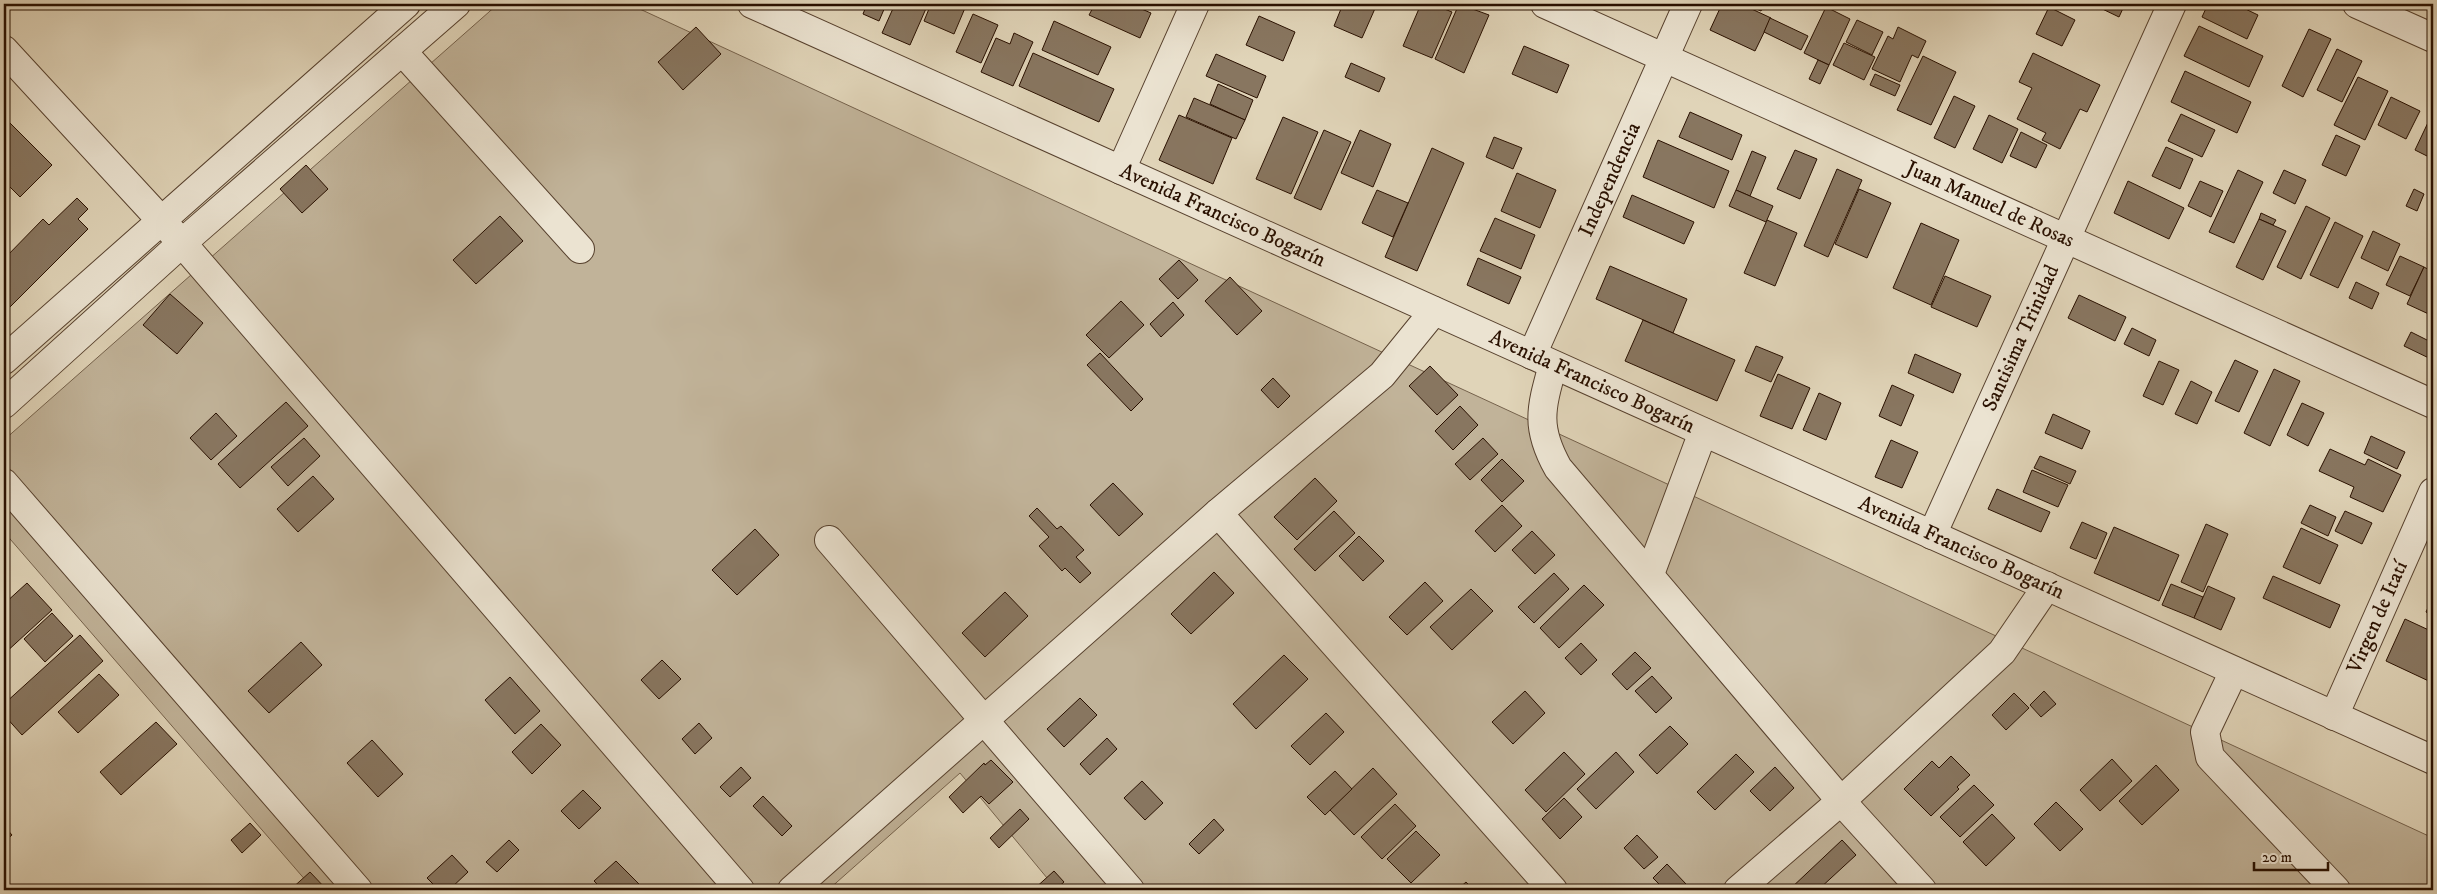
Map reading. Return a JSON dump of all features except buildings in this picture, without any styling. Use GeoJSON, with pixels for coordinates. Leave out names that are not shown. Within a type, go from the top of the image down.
{"type":"FeatureCollection","features":[{"type":"Feature","properties":{"kind":"street"},"geometry":{"type":"LineString","coordinates":[[4,360],[406,4]]}},
{"type":"Feature","properties":{"kind":"street"},"geometry":{"type":"LineString","coordinates":[[4,368],[13,396],[182,243],[456,4]]}},
{"type":"Feature","properties":{"kind":"street","name":"Avenida Francisco Bogarín"},"geometry":{"type":"LineString","coordinates":[[752,4],[2433,760]]}},
{"type":"Feature","properties":{"kind":"street"},"geometry":{"type":"LineString","coordinates":[[1121,170],[1195,4]]}},
{"type":"Feature","properties":{"kind":"street","name":"Juan Manuel de Rosas"},"geometry":{"type":"LineString","coordinates":[[1545,4],[2433,404]]}},
{"type":"Feature","properties":{"kind":"street","name":"Independencia"},"geometry":{"type":"LineString","coordinates":[[1688,4],[1664,58],[1543,360],[1541,410],[1547,448],[1558,468],[1841,801],[1922,890]]}},
{"type":"Feature","properties":{"kind":"street","name":"Santisima Trinidad"},"geometry":{"type":"LineString","coordinates":[[1932,534],[2172,4]]}},
{"type":"Feature","properties":{"kind":"street"},"geometry":{"type":"LineString","coordinates":[[2357,4],[2433,38]]}},
{"type":"Feature","properties":{"kind":"street"},"geometry":{"type":"LineString","coordinates":[[4,50],[182,243],[740,890]]}},
{"type":"Feature","properties":{"kind":"street"},"geometry":{"type":"LineString","coordinates":[[402,51],[580,250]]}},
{"type":"Feature","properties":{"kind":"street"},"geometry":{"type":"LineString","coordinates":[[792,890],[1218,513],[1382,375],[1434,311]]}},
{"type":"Feature","properties":{"kind":"street"},"geometry":{"type":"LineString","coordinates":[[1650,574],[1703,432]]}},
{"type":"Feature","properties":{"kind":"street"},"geometry":{"type":"LineString","coordinates":[[4,483],[358,890]]}},
{"type":"Feature","properties":{"kind":"street","name":"Virgen de Itatí"},"geometry":{"type":"LineString","coordinates":[[2334,716],[2433,492]]}},
{"type":"Feature","properties":{"kind":"street"},"geometry":{"type":"LineString","coordinates":[[1218,513],[1554,890]]}},
{"type":"Feature","properties":{"kind":"street"},"geometry":{"type":"LineString","coordinates":[[828,540],[1130,890]]}},
{"type":"Feature","properties":{"kind":"street"},"geometry":{"type":"LineString","coordinates":[[1738,890],[1841,801],[2002,652],[2047,586]]}},
{"type":"Feature","properties":{"kind":"street"},"geometry":{"type":"LineString","coordinates":[[2234,671],[2205,732],[2210,757],[2336,890]]}},
{"type":"Feature","properties":{"kind":"shaded area"},"geometry":{"type":"Polygon","coordinates":[[[498,4],[629,4],[2433,838],[2433,890],[1057,890],[960,773],[828,890],[314,890],[4,532],[4,440],[498,4]]]}}]}
